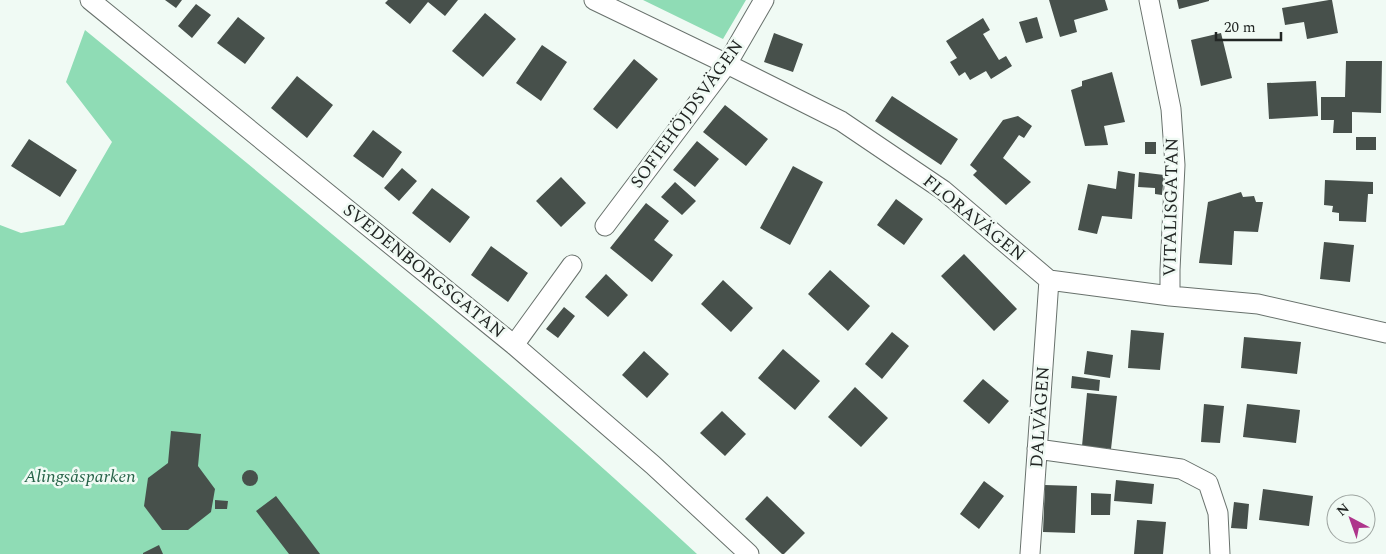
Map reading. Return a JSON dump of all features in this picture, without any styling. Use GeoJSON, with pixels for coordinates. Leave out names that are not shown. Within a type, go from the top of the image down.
{"type":"FeatureCollection","features":[{"type":"Feature","properties":{"kind":"street","name":"SVEDENBORGSGATAN"},"geometry":{"type":"LineString","coordinates":[[90,0],[514,345],[653,465],[749,554]]}},
{"type":"Feature","properties":{"kind":"street","name":"FLORAVÄGEN"},"geometry":{"type":"LineString","coordinates":[[594,0],[840,121],[943,190],[1049,280]]}},
{"type":"Feature","properties":{"kind":"street","name":"SOFIEHÖJDSVÄGEN"},"geometry":{"type":"LineString","coordinates":[[605,226],[727,64],[764,0]]}},
{"type":"Feature","properties":{"kind":"street","name":"VITALISGATAN"},"geometry":{"type":"LineString","coordinates":[[1149,0],[1172,109],[1176,164],[1170,296]]}},
{"type":"Feature","properties":{"kind":"street"},"geometry":{"type":"LineString","coordinates":[[514,345],[572,265]]}},
{"type":"Feature","properties":{"kind":"street"},"geometry":{"type":"LineString","coordinates":[[1049,280],[1170,296],[1258,304],[1386,334]]}},
{"type":"Feature","properties":{"kind":"street","name":"DALVÄGEN"},"geometry":{"type":"LineString","coordinates":[[1030,554],[1049,280]]}},
{"type":"Feature","properties":{"kind":"street"},"geometry":{"type":"LineString","coordinates":[[1037,449],[1181,469],[1208,483],[1218,513],[1220,554]]}},
{"type":"Feature","properties":{"kind":"green space"},"geometry":{"type":"Polygon","coordinates":[[[643,0],[746,0],[723,39],[643,0]]]}},
{"type":"Feature","properties":{"kind":"green space","name":"Alingsåsparken"},"geometry":{"type":"Polygon","coordinates":[[[85,30],[395,287],[548,419],[697,554],[0,554],[0,225],[21,233],[64,225],[112,142],[66,82],[85,30]]]}},
{"type":"Feature","properties":{"kind":"building"},"geometry":{"type":"Polygon","coordinates":[[[165,0],[182,0],[176,8],[165,0]]]}},
{"type":"Feature","properties":{"kind":"building"},"geometry":{"type":"Polygon","coordinates":[[[388,0],[458,0],[445,16],[428,2],[410,24],[385,3],[388,0]]]}},
{"type":"Feature","properties":{"kind":"building"},"geometry":{"type":"Polygon","coordinates":[[[1049,0],[1105,0],[1108,10],[1074,20],[1077,32],[1060,37],[1049,0]]]}},
{"type":"Feature","properties":{"kind":"building"},"geometry":{"type":"Polygon","coordinates":[[[1177,0],[1209,0],[1209,1],[1179,9],[1177,0]]]}},
{"type":"Feature","properties":{"kind":"building"},"geometry":{"type":"Polygon","coordinates":[[[1332,0],[1338,33],[1307,39],[1304,22],[1285,25],[1282,8],[1332,0]]]}},
{"type":"Feature","properties":{"kind":"building"},"geometry":{"type":"Polygon","coordinates":[[[196,4],[211,15],[192,38],[178,26],[196,4]]]}},
{"type":"Feature","properties":{"kind":"building"},"geometry":{"type":"Polygon","coordinates":[[[485,13],[516,39],[483,77],[452,51],[485,13]]]}},
{"type":"Feature","properties":{"kind":"building"},"geometry":{"type":"Polygon","coordinates":[[[238,17],[265,38],[245,64],[217,43],[238,17]]]}},
{"type":"Feature","properties":{"kind":"building"},"geometry":{"type":"Polygon","coordinates":[[[1037,17],[1043,38],[1026,43],[1019,22],[1037,17]]]}},
{"type":"Feature","properties":{"kind":"building"},"geometry":{"type":"Polygon","coordinates":[[[983,18],[990,30],[983,34],[999,60],[1006,56],[1012,66],[991,79],[986,71],[970,80],[965,72],[959,76],[950,62],[957,58],[946,41],[983,18]]]}},
{"type":"Feature","properties":{"kind":"building"},"geometry":{"type":"Polygon","coordinates":[[[774,33],[803,44],[793,72],[764,62],[774,33]]]}},
{"type":"Feature","properties":{"kind":"building"},"geometry":{"type":"Polygon","coordinates":[[[1221,33],[1232,78],[1201,86],[1191,40],[1221,33]]]}},
{"type":"Feature","properties":{"kind":"building"},"geometry":{"type":"Polygon","coordinates":[[[542,45],[567,62],[541,101],[516,83],[542,45]]]}},
{"type":"Feature","properties":{"kind":"building"},"geometry":{"type":"Polygon","coordinates":[[[634,59],[658,79],[617,129],[593,109],[634,59]]]}},
{"type":"Feature","properties":{"kind":"building"},"geometry":{"type":"Polygon","coordinates":[[[1346,61],[1382,61],[1381,113],[1352,112],[1352,133],[1333,133],[1334,120],[1321,120],[1321,97],[1345,97],[1346,61]]]}},
{"type":"Feature","properties":{"kind":"building"},"geometry":{"type":"Polygon","coordinates":[[[1112,72],[1125,122],[1104,126],[1108,145],[1085,146],[1071,90],[1082,86],[1082,81],[1112,72]]]}},
{"type":"Feature","properties":{"kind":"building"},"geometry":{"type":"Polygon","coordinates":[[[297,76],[333,105],[307,138],[271,108],[297,76]]]}},
{"type":"Feature","properties":{"kind":"building"},"geometry":{"type":"Polygon","coordinates":[[[1316,81],[1318,116],[1269,119],[1267,83],[1316,81]]]}},
{"type":"Feature","properties":{"kind":"building"},"geometry":{"type":"Polygon","coordinates":[[[892,96],[958,139],[941,165],[875,121],[892,96]]]}},
{"type":"Feature","properties":{"kind":"building"},"geometry":{"type":"Polygon","coordinates":[[[725,105],[768,139],[746,166],[703,132],[725,105]]]}},
{"type":"Feature","properties":{"kind":"building"},"geometry":{"type":"Polygon","coordinates":[[[1018,116],[1032,126],[1024,138],[1019,135],[1003,158],[1031,182],[1006,205],[973,175],[977,171],[970,165],[1003,120],[1018,116]]]}},
{"type":"Feature","properties":{"kind":"building"},"geometry":{"type":"Polygon","coordinates":[[[373,130],[402,152],[383,178],[353,156],[373,130]]]}},
{"type":"Feature","properties":{"kind":"building"},"geometry":{"type":"Polygon","coordinates":[[[1356,137],[1376,137],[1376,150],[1356,150],[1356,137]]]}},
{"type":"Feature","properties":{"kind":"building"},"geometry":{"type":"Polygon","coordinates":[[[29,139],[77,170],[60,197],[11,166],[29,139]]]}},
{"type":"Feature","properties":{"kind":"building"},"geometry":{"type":"Polygon","coordinates":[[[697,141],[719,159],[695,187],[673,170],[697,141]]]}},
{"type":"Feature","properties":{"kind":"building"},"geometry":{"type":"Polygon","coordinates":[[[1145,142],[1156,142],[1156,154],[1145,154],[1145,142]]]}},
{"type":"Feature","properties":{"kind":"building"},"geometry":{"type":"Polygon","coordinates":[[[793,166],[823,182],[790,245],[760,228],[793,166]]]}},
{"type":"Feature","properties":{"kind":"building"},"geometry":{"type":"Polygon","coordinates":[[[402,168],[417,181],[399,201],[384,188],[402,168]]]}},
{"type":"Feature","properties":{"kind":"building"},"geometry":{"type":"Polygon","coordinates":[[[1118,171],[1135,174],[1132,219],[1102,216],[1097,234],[1078,230],[1088,184],[1116,189],[1118,171]]]}},
{"type":"Feature","properties":{"kind":"building"},"geometry":{"type":"Polygon","coordinates":[[[1139,172],[1164,175],[1162,195],[1155,194],[1155,188],[1138,187],[1139,172]]]}},
{"type":"Feature","properties":{"kind":"building"},"geometry":{"type":"Polygon","coordinates":[[[561,177],[586,203],[561,227],[536,201],[561,177]]]}},
{"type":"Feature","properties":{"kind":"building"},"geometry":{"type":"Polygon","coordinates":[[[1325,180],[1373,182],[1373,194],[1368,194],[1366,222],[1339,221],[1339,213],[1332,212],[1333,206],[1324,205],[1325,180]]]}},
{"type":"Feature","properties":{"kind":"building"},"geometry":{"type":"Polygon","coordinates":[[[675,182],[696,201],[682,215],[661,197],[675,182]]]}},
{"type":"Feature","properties":{"kind":"building"},"geometry":{"type":"Polygon","coordinates":[[[432,188],[470,217],[450,243],[412,213],[432,188]]]}},
{"type":"Feature","properties":{"kind":"building"},"geometry":{"type":"Polygon","coordinates":[[[1241,192],[1243,197],[1254,196],[1256,202],[1263,202],[1258,232],[1234,231],[1232,265],[1199,263],[1208,202],[1241,192]]]}},
{"type":"Feature","properties":{"kind":"building"},"geometry":{"type":"Polygon","coordinates":[[[896,199],[923,219],[904,245],[877,225],[896,199]]]}},
{"type":"Feature","properties":{"kind":"building"},"geometry":{"type":"Polygon","coordinates":[[[646,203],[669,221],[654,240],[673,255],[652,282],[610,248],[646,203]]]}},
{"type":"Feature","properties":{"kind":"building"},"geometry":{"type":"Polygon","coordinates":[[[1324,242],[1354,245],[1350,282],[1320,279],[1324,242]]]}},
{"type":"Feature","properties":{"kind":"building"},"geometry":{"type":"Polygon","coordinates":[[[491,246],[528,273],[508,302],[471,275],[491,246]]]}},
{"type":"Feature","properties":{"kind":"building"},"geometry":{"type":"Polygon","coordinates":[[[964,254],[1017,309],[994,331],[941,276],[964,254]]]}},
{"type":"Feature","properties":{"kind":"building"},"geometry":{"type":"Polygon","coordinates":[[[830,270],[870,306],[848,331],[808,294],[830,270]]]}},
{"type":"Feature","properties":{"kind":"building"},"geometry":{"type":"Polygon","coordinates":[[[606,274],[628,295],[608,317],[585,297],[606,274]]]}},
{"type":"Feature","properties":{"kind":"building"},"geometry":{"type":"Polygon","coordinates":[[[723,280],[753,308],[731,332],[701,304],[723,280]]]}},
{"type":"Feature","properties":{"kind":"building"},"geometry":{"type":"Polygon","coordinates":[[[564,307],[575,316],[558,338],[546,329],[564,307]]]}},
{"type":"Feature","properties":{"kind":"building"},"geometry":{"type":"Polygon","coordinates":[[[1131,330],[1164,333],[1160,370],[1128,368],[1131,330]]]}},
{"type":"Feature","properties":{"kind":"building"},"geometry":{"type":"Polygon","coordinates":[[[892,332],[909,346],[882,379],[865,364],[892,332]]]}},
{"type":"Feature","properties":{"kind":"building"},"geometry":{"type":"Polygon","coordinates":[[[1244,337],[1301,342],[1297,374],[1241,368],[1244,337]]]}},
{"type":"Feature","properties":{"kind":"building"},"geometry":{"type":"Polygon","coordinates":[[[783,349],[820,381],[795,410],[758,378],[783,349]]]}},
{"type":"Feature","properties":{"kind":"building"},"geometry":{"type":"Polygon","coordinates":[[[644,351],[669,374],[647,398],[622,375],[644,351]]]}},
{"type":"Feature","properties":{"kind":"building"},"geometry":{"type":"Polygon","coordinates":[[[1087,351],[1113,355],[1110,378],[1084,374],[1087,351]]]}},
{"type":"Feature","properties":{"kind":"building"},"geometry":{"type":"Polygon","coordinates":[[[1072,376],[1100,380],[1099,391],[1071,388],[1072,376]]]}},
{"type":"Feature","properties":{"kind":"building"},"geometry":{"type":"Polygon","coordinates":[[[983,379],[1009,401],[989,424],[963,401],[983,379]]]}},
{"type":"Feature","properties":{"kind":"building"},"geometry":{"type":"Polygon","coordinates":[[[855,387],[888,418],[861,447],[828,417],[855,387]]]}},
{"type":"Feature","properties":{"kind":"building"},"geometry":{"type":"Polygon","coordinates":[[[1087,393],[1117,396],[1111,449],[1082,446],[1087,393]]]}},
{"type":"Feature","properties":{"kind":"building"},"geometry":{"type":"Polygon","coordinates":[[[1204,404],[1224,406],[1220,443],[1201,442],[1204,404]]]}},
{"type":"Feature","properties":{"kind":"building"},"geometry":{"type":"Polygon","coordinates":[[[1247,404],[1300,410],[1296,443],[1243,437],[1247,404]]]}},
{"type":"Feature","properties":{"kind":"building"},"geometry":{"type":"Polygon","coordinates":[[[722,411],[746,434],[725,456],[700,433],[722,411]]]}},
{"type":"Feature","properties":{"kind":"building"},"geometry":{"type":"Polygon","coordinates":[[[171,431],[201,434],[198,466],[215,489],[211,512],[188,530],[162,530],[144,506],[148,478],[168,463],[171,431]]]}},
{"type":"Feature","properties":{"kind":"building"},"geometry":{"type":"Polygon","coordinates":[[[247,470],[253,470],[258,475],[256,484],[247,486],[242,481],[242,475],[247,470]]]}},
{"type":"Feature","properties":{"kind":"building"},"geometry":{"type":"Polygon","coordinates":[[[1116,480],[1154,484],[1152,504],[1114,501],[1116,480]]]}},
{"type":"Feature","properties":{"kind":"building"},"geometry":{"type":"Polygon","coordinates":[[[984,481],[1004,496],[979,529],[960,514],[984,481]]]}},
{"type":"Feature","properties":{"kind":"building"},"geometry":{"type":"Polygon","coordinates":[[[1045,485],[1077,486],[1075,533],[1043,532],[1045,485]]]}},
{"type":"Feature","properties":{"kind":"building"},"geometry":{"type":"Polygon","coordinates":[[[1263,489],[1313,496],[1309,526],[1259,520],[1263,489]]]}},
{"type":"Feature","properties":{"kind":"building"},"geometry":{"type":"Polygon","coordinates":[[[1091,493],[1111,494],[1110,515],[1091,515],[1091,493]]]}},
{"type":"Feature","properties":{"kind":"building"},"geometry":{"type":"Polygon","coordinates":[[[276,496],[320,554],[289,554],[256,511],[276,496]]]}},
{"type":"Feature","properties":{"kind":"building"},"geometry":{"type":"Polygon","coordinates":[[[767,496],[805,533],[784,554],[745,519],[767,496]]]}},
{"type":"Feature","properties":{"kind":"building"},"geometry":{"type":"Polygon","coordinates":[[[215,500],[228,501],[227,509],[215,509],[215,500]]]}},
{"type":"Feature","properties":{"kind":"building"},"geometry":{"type":"Polygon","coordinates":[[[1234,502],[1249,504],[1247,529],[1231,528],[1234,502]]]}},
{"type":"Feature","properties":{"kind":"building"},"geometry":{"type":"Polygon","coordinates":[[[1137,520],[1166,522],[1163,554],[1134,554],[1137,520]]]}},
{"type":"Feature","properties":{"kind":"building"},"geometry":{"type":"Polygon","coordinates":[[[159,545],[163,554],[143,554],[143,553],[159,545]]]}}]}
